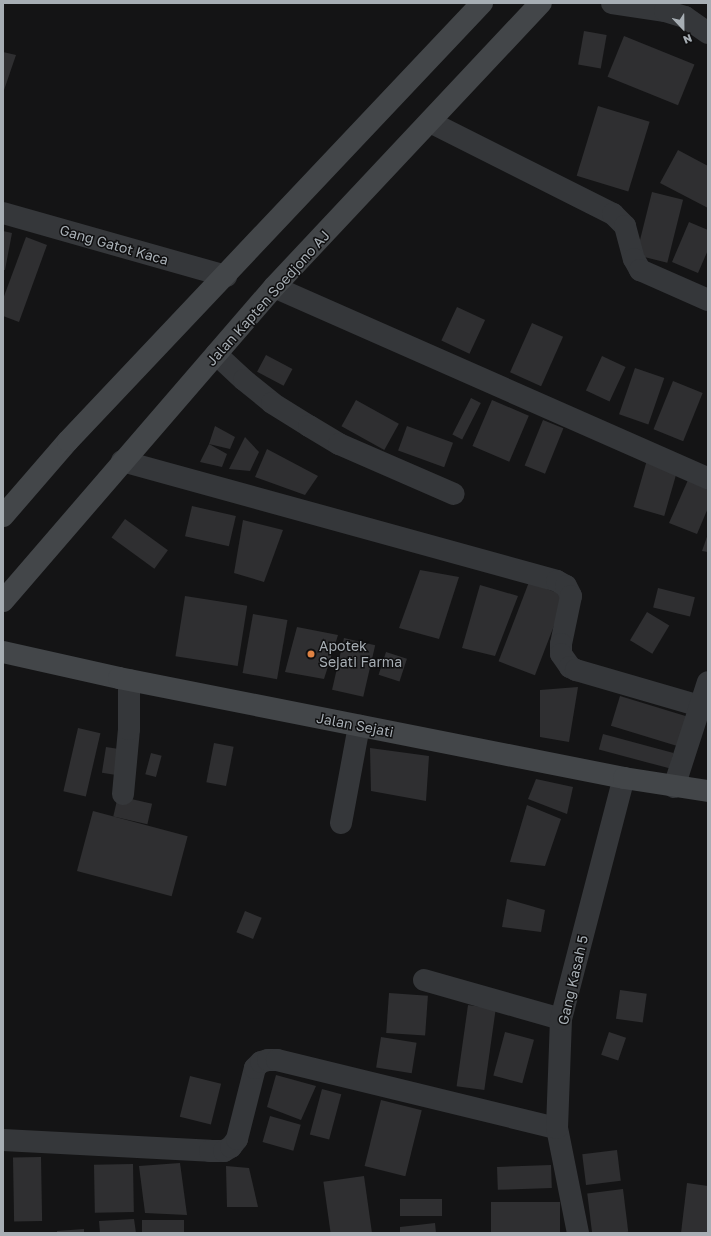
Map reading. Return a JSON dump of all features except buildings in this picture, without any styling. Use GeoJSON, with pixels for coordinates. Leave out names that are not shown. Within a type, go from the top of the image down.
{"type":"FeatureCollection","features":[{"type":"Feature","properties":{"kind":"main road"},"geometry":{"type":"LineString","coordinates":[[3,516],[68,441],[226,276],[482,3]]}},
{"type":"Feature","properties":{"kind":"main road","name":"Jalan Kapten Soedjono AJ"},"geometry":{"type":"LineString","coordinates":[[3,600],[274,287],[541,3]]}},
{"type":"Feature","properties":{"kind":"main road","name":"Jalan Sejati"},"geometry":{"type":"LineString","coordinates":[[3,652],[129,680],[359,726],[624,778],[674,787],[708,791]]}},
{"type":"Feature","properties":{"kind":"street"},"geometry":{"type":"LineString","coordinates":[[612,3],[672,13],[685,17],[708,33]]}},
{"type":"Feature","properties":{"kind":"street"},"geometry":{"type":"LineString","coordinates":[[430,122],[613,214],[625,226],[634,259],[640,270],[708,300]]}},
{"type":"Feature","properties":{"kind":"street","name":"Gang Gatot Kaca"},"geometry":{"type":"LineString","coordinates":[[3,213],[226,276]]}},
{"type":"Feature","properties":{"kind":"street"},"geometry":{"type":"LineString","coordinates":[[274,287],[708,478]]}},
{"type":"Feature","properties":{"kind":"street"},"geometry":{"type":"LineString","coordinates":[[216,354],[272,403],[339,444],[454,494]]}},
{"type":"Feature","properties":{"kind":"street"},"geometry":{"type":"LineString","coordinates":[[122,461],[557,581],[566,586],[571,596],[560,644],[561,654],[570,666],[576,670],[700,706]]}},
{"type":"Feature","properties":{"kind":"street"},"geometry":{"type":"LineString","coordinates":[[123,794],[129,729],[129,680]]}},
{"type":"Feature","properties":{"kind":"street"},"geometry":{"type":"LineString","coordinates":[[674,787],[708,682]]}},
{"type":"Feature","properties":{"kind":"street"},"geometry":{"type":"LineString","coordinates":[[341,823],[359,726]]}},
{"type":"Feature","properties":{"kind":"street","name":"Gang Kasah 5"},"geometry":{"type":"LineString","coordinates":[[578,1233],[557,1128],[561,1019],[624,778]]}},
{"type":"Feature","properties":{"kind":"street"},"geometry":{"type":"LineString","coordinates":[[424,980],[561,1019]]}},
{"type":"Feature","properties":{"kind":"street"},"geometry":{"type":"LineString","coordinates":[[3,1140],[210,1152],[224,1151],[231,1147],[237,1139],[255,1068],[261,1062],[268,1060],[277,1060],[557,1128]]}},
{"type":"Feature","properties":{"kind":"place","name":"Apotek Sejati Farma"},"geometry":{"type":"Point","coordinates":[311,654]}}]}
